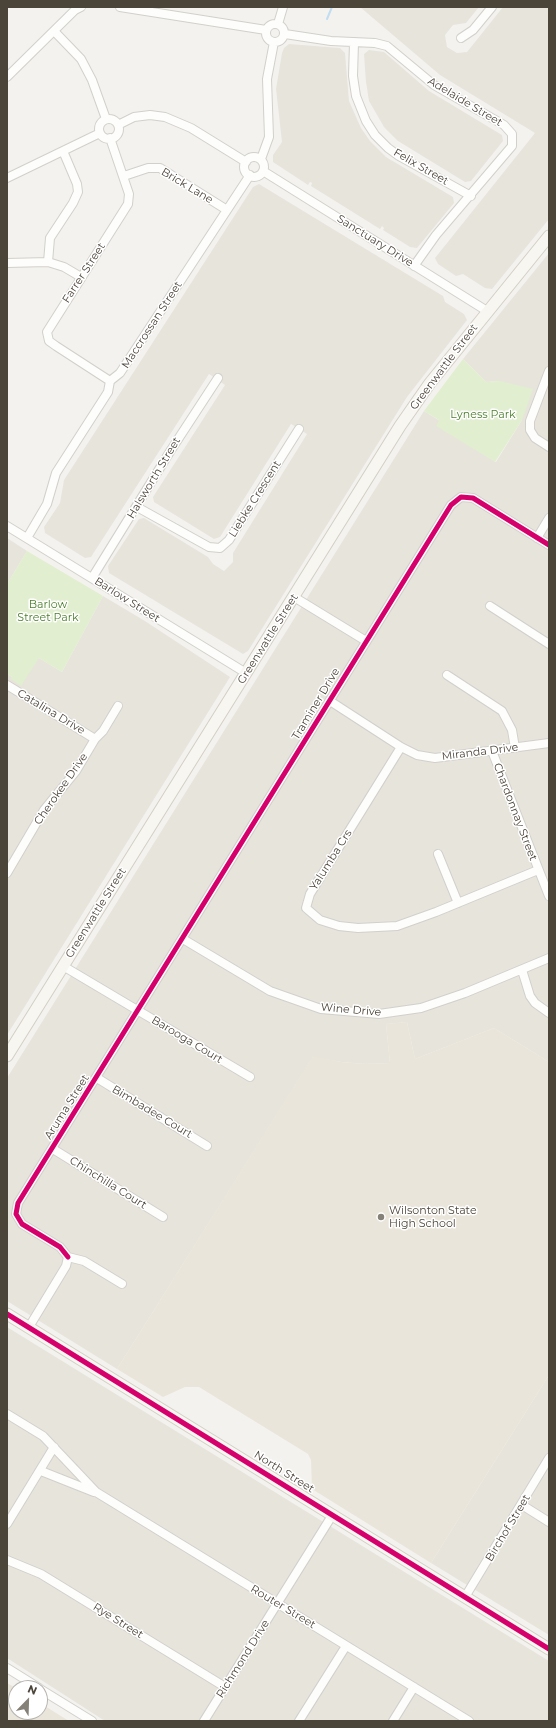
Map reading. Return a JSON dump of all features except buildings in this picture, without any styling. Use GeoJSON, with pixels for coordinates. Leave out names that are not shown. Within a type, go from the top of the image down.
{"type":"FeatureCollection","features":[{"type":"Feature","properties":{"kind":"main road","name":"Greenwattle Street"},"geometry":{"type":"LineString","coordinates":[[7,1056],[400,426],[430,383],[549,236]]}},
{"type":"Feature","properties":{"kind":"main road","name":"North Street"},"geometry":{"type":"LineString","coordinates":[[7,1314],[333,1514],[465,1598],[549,1649]]}},
{"type":"Feature","properties":{"kind":"street"},"geometry":{"type":"LineString","coordinates":[[7,76],[75,10],[81,7]]}},
{"type":"Feature","properties":{"kind":"street"},"geometry":{"type":"LineString","coordinates":[[120,7],[266,30]]}},
{"type":"Feature","properties":{"kind":"street"},"geometry":{"type":"LineString","coordinates":[[278,24],[283,7]]}},
{"type":"Feature","properties":{"kind":"street"},"geometry":{"type":"LineString","coordinates":[[461,38],[474,30],[492,7]]}},
{"type":"Feature","properties":{"kind":"street"},"geometry":{"type":"LineString","coordinates":[[272,24],[278,24],[284,29],[285,34],[282,40],[274,42],[267,38],[266,30],[272,24]]}},
{"type":"Feature","properties":{"kind":"street"},"geometry":{"type":"LineString","coordinates":[[54,30],[81,59],[92,80],[106,119]]}},
{"type":"Feature","properties":{"kind":"street","name":"Adelaide Street"},"geometry":{"type":"LineString","coordinates":[[285,34],[354,43],[375,43],[387,46],[434,84],[509,129],[512,134],[512,146],[471,196],[436,235],[414,266]]}},
{"type":"Feature","properties":{"kind":"street"},"geometry":{"type":"LineString","coordinates":[[261,159],[254,157],[246,162],[245,169],[250,175],[257,176],[263,171],[264,165],[261,159],[269,137],[267,80],[274,42]]}},
{"type":"Feature","properties":{"kind":"street","name":"Felix Street"},"geometry":{"type":"LineString","coordinates":[[354,43],[353,76],[356,96],[366,121],[375,135],[388,148],[399,156],[471,196]]}},
{"type":"Feature","properties":{"kind":"street"},"geometry":{"type":"LineString","coordinates":[[118,125],[134,117],[150,115],[165,117],[191,128],[246,162]]}},
{"type":"Feature","properties":{"kind":"street"},"geometry":{"type":"LineString","coordinates":[[106,119],[112,120],[118,125],[116,134],[110,138],[105,138],[100,133],[100,124],[106,119]]}},
{"type":"Feature","properties":{"kind":"street"},"geometry":{"type":"LineString","coordinates":[[7,178],[100,133]]}},
{"type":"Feature","properties":{"kind":"street","name":"Farrer Street"},"geometry":{"type":"LineString","coordinates":[[110,138],[129,194],[126,208],[50,326],[47,337],[56,346],[110,381]]}},
{"type":"Feature","properties":{"kind":"street"},"geometry":{"type":"LineString","coordinates":[[48,262],[50,238],[78,192],[77,184],[63,151]]}},
{"type":"Feature","properties":{"kind":"street","name":"Brick Lane"},"geometry":{"type":"LineString","coordinates":[[124,176],[148,168],[160,168],[227,210]]}},
{"type":"Feature","properties":{"kind":"street","name":"Sanctuary Drive"},"geometry":{"type":"LineString","coordinates":[[263,171],[487,311]]}},
{"type":"Feature","properties":{"kind":"street","name":"Maccrossan Street"},"geometry":{"type":"LineString","coordinates":[[27,538],[48,504],[56,473],[108,392],[110,381],[120,373],[250,175]]}},
{"type":"Feature","properties":{"kind":"street"},"geometry":{"type":"LineString","coordinates":[[7,263],[48,262],[64,267],[81,277]]}},
{"type":"Feature","properties":{"kind":"street"},"geometry":{"type":"LineString","coordinates":[[549,371],[530,421],[530,430],[535,438],[549,447]]}},
{"type":"Feature","properties":{"kind":"street","name":"Halsworth Street"},"geometry":{"type":"LineString","coordinates":[[92,578],[171,450],[218,378]]}},
{"type":"Feature","properties":{"kind":"street","name":"Liebke Crescent"},"geometry":{"type":"LineString","coordinates":[[137,507],[209,547],[220,548],[229,540],[299,430]]}},
{"type":"Feature","properties":{"kind":"street","name":"Traminer Drive"},"geometry":{"type":"LineString","coordinates":[[138,1010],[366,641],[452,505],[461,497],[472,498],[549,545]]}},
{"type":"Feature","properties":{"kind":"street"},"geometry":{"type":"LineString","coordinates":[[536,538],[549,518]]}},
{"type":"Feature","properties":{"kind":"street","name":"Barlow Street"},"geometry":{"type":"LineString","coordinates":[[7,526],[246,673]]}},
{"type":"Feature","properties":{"kind":"street"},"geometry":{"type":"LineString","coordinates":[[294,597],[366,641]]}},
{"type":"Feature","properties":{"kind":"street"},"geometry":{"type":"LineString","coordinates":[[490,606],[549,644]]}},
{"type":"Feature","properties":{"kind":"street"},"geometry":{"type":"LineString","coordinates":[[447,675],[502,711],[512,730],[516,748]]}},
{"type":"Feature","properties":{"kind":"street","name":"Catalina Drive"},"geometry":{"type":"LineString","coordinates":[[7,685],[95,739]]}},
{"type":"Feature","properties":{"kind":"street","name":"Miranda Drive"},"geometry":{"type":"LineString","coordinates":[[330,701],[401,747],[418,755],[436,758],[549,743]]}},
{"type":"Feature","properties":{"kind":"street","name":"Cherokee Drive"},"geometry":{"type":"LineString","coordinates":[[7,873],[44,810],[76,771],[95,739],[103,731],[118,706]]}},
{"type":"Feature","properties":{"kind":"street","name":"Yalumba Crs"},"geometry":{"type":"LineString","coordinates":[[401,747],[310,894],[306,908],[320,920],[339,926],[376,928],[397,926],[414,921],[538,870]]}},
{"type":"Feature","properties":{"kind":"street","name":"Chardonnay Street"},"geometry":{"type":"LineString","coordinates":[[492,751],[549,896]]}},
{"type":"Feature","properties":{"kind":"street"},"geometry":{"type":"LineString","coordinates":[[438,854],[458,903]]}},
{"type":"Feature","properties":{"kind":"street","name":"Wine Drive"},"geometry":{"type":"LineString","coordinates":[[183,939],[270,991],[321,1009],[378,1014],[421,1008],[465,993],[549,958]]}},
{"type":"Feature","properties":{"kind":"street","name":"Barooga Court"},"geometry":{"type":"LineString","coordinates":[[63,966],[250,1077]]}},
{"type":"Feature","properties":{"kind":"street"},"geometry":{"type":"LineString","coordinates":[[522,970],[530,996],[535,1003],[549,1013]]}},
{"type":"Feature","properties":{"kind":"street","name":"Aruma Street"},"geometry":{"type":"LineString","coordinates":[[68,1257],[60,1247],[22,1224],[16,1214],[18,1203],[138,1010]]}},
{"type":"Feature","properties":{"kind":"street","name":"Bimbadee Court"},"geometry":{"type":"LineString","coordinates":[[97,1078],[207,1146]]}},
{"type":"Feature","properties":{"kind":"street","name":"Chinchilla Court"},"geometry":{"type":"LineString","coordinates":[[53,1148],[163,1217]]}},
{"type":"Feature","properties":{"kind":"street"},"geometry":{"type":"LineString","coordinates":[[29,1327],[66,1266],[68,1257],[84,1261],[122,1284]]}},
{"type":"Feature","properties":{"kind":"street","name":"Router Street"},"geometry":{"type":"LineString","coordinates":[[7,1414],[43,1436],[96,1492]]}},
{"type":"Feature","properties":{"kind":"street"},"geometry":{"type":"LineString","coordinates":[[7,1524],[41,1471],[54,1447]]}},
{"type":"Feature","properties":{"kind":"street","name":"Birchof Street"},"geometry":{"type":"LineString","coordinates":[[465,1598],[522,1506],[549,1458]]}},
{"type":"Feature","properties":{"kind":"street","name":"Router Street"},"geometry":{"type":"LineString","coordinates":[[41,1471],[96,1492],[470,1721]]}},
{"type":"Feature","properties":{"kind":"street"},"geometry":{"type":"LineString","coordinates":[[522,1506],[549,1522]]}},
{"type":"Feature","properties":{"kind":"street","name":"Richmond Drive"},"geometry":{"type":"LineString","coordinates":[[204,1721],[333,1514]]}},
{"type":"Feature","properties":{"kind":"street","name":"Rye Street"},"geometry":{"type":"LineString","coordinates":[[7,1560],[41,1574],[225,1687]]}},
{"type":"Feature","properties":{"kind":"street"},"geometry":{"type":"LineString","coordinates":[[300,1721],[346,1646]]}},
{"type":"Feature","properties":{"kind":"street"},"geometry":{"type":"LineString","coordinates":[[7,1668],[27,1680]]}},
{"type":"Feature","properties":{"kind":"street"},"geometry":{"type":"LineString","coordinates":[[393,1721],[414,1687]]}},
{"type":"Feature","properties":{"kind":"street"},"geometry":{"type":"LineString","coordinates":[[48,1693],[92,1721]]}},
{"type":"Feature","properties":{"kind":"shaded area"},"geometry":{"type":"Polygon","coordinates":[[[360,7],[479,7],[466,23],[453,25],[445,35],[447,47],[457,53],[467,52],[503,7],[549,7],[549,219],[492,289],[485,288],[463,274],[456,276],[438,264],[435,258],[535,133],[440,75],[360,7]]]}},
{"type":"Feature","properties":{"kind":"shaded area"},"geometry":{"type":"Polygon","coordinates":[[[289,44],[340,48],[345,53],[349,101],[361,128],[370,141],[386,157],[453,197],[454,203],[417,248],[410,247],[383,230],[384,228],[382,226],[380,229],[311,186],[312,183],[310,182],[308,185],[273,162],[273,155],[282,142],[276,89],[282,53],[284,48],[289,44]]]}},
{"type":"Feature","properties":{"kind":"shaded area"},"geometry":{"type":"Polygon","coordinates":[[[369,50],[384,52],[429,91],[502,135],[503,141],[471,181],[465,182],[398,141],[384,127],[369,101],[364,54],[369,50]]]}},
{"type":"Feature","properties":{"kind":"shaded area"},"geometry":{"type":"Polygon","coordinates":[[[259,184],[443,296],[445,302],[464,314],[467,320],[407,397],[248,651],[243,654],[109,573],[108,566],[139,519],[144,518],[208,557],[213,564],[224,571],[233,562],[233,553],[307,434],[291,424],[220,537],[214,539],[154,502],[153,497],[225,385],[209,374],[91,557],[85,558],[45,533],[44,527],[60,503],[64,480],[253,187],[259,184]]]}},
{"type":"Feature","properties":{"kind":"shaded area"},"geometry":{"type":"Polygon","coordinates":[[[549,253],[549,1062],[494,1028],[415,1059],[407,1022],[386,1024],[390,1063],[365,1064],[341,1062],[313,1057],[117,1369],[7,1301],[7,1078],[424,411],[440,421],[437,425],[496,462],[522,420],[500,381],[486,382],[463,359],[549,253]]]}},
{"type":"Feature","properties":{"kind":"shaded area"},"geometry":{"type":"Polygon","coordinates":[[[7,538],[27,551],[7,584],[7,538]]]}},
{"type":"Feature","properties":{"kind":"shaded area"},"geometry":{"type":"Polygon","coordinates":[[[103,596],[145,621],[230,677],[7,1035],[7,674],[12,677],[39,658],[62,672],[103,596]]]}},
{"type":"Feature","properties":{"kind":"shaded area","name":"Wilsonton State High School"},"geometry":{"type":"Polygon","coordinates":[[[407,1022],[415,1059],[494,1028],[549,1062],[549,1375],[431,1563],[312,1489],[311,1460],[308,1454],[199,1387],[185,1387],[163,1397],[117,1369],[313,1056],[341,1062],[365,1064],[390,1063],[386,1024],[407,1022]]]}},
{"type":"Feature","properties":{"kind":"shaded area"},"geometry":{"type":"Polygon","coordinates":[[[7,1327],[549,1661],[549,1721],[105,1721],[48,1684],[48,1680],[41,1680],[7,1658],[7,1327]]]}},
{"type":"Feature","properties":{"kind":"shaded area"},"geometry":{"type":"Polygon","coordinates":[[[549,1375],[549,1635],[431,1563],[549,1375]]]}},
{"type":"Feature","properties":{"kind":"shaded area"},"geometry":{"type":"Polygon","coordinates":[[[7,1683],[8,1720],[48,1720],[48,1708],[69,1721],[7,1721],[7,1683]]]}},
{"type":"Feature","properties":{"kind":"green space","name":"Lyness Park"},"geometry":{"type":"Polygon","coordinates":[[[463,359],[486,382],[500,381],[533,389],[522,420],[495,462],[436,426],[439,420],[424,411],[463,359]]]}},
{"type":"Feature","properties":{"kind":"green space","name":"Barlow Street Park"},"geometry":{"type":"Polygon","coordinates":[[[27,551],[103,596],[62,672],[39,658],[21,686],[7,674],[7,584],[27,551]]]}},
{"type":"Feature","properties":{"kind":"waterway"},"geometry":{"type":"LineString","coordinates":[[327,19],[332,7]]}},
{"type":"Feature","properties":{"kind":"cycle path"},"geometry":{"type":"LineString","coordinates":[[68,1257],[60,1247],[22,1224],[16,1214],[18,1203],[451,505],[461,497],[473,498],[549,545]]}},
{"type":"Feature","properties":{"kind":"cycle path"},"geometry":{"type":"LineString","coordinates":[[7,1314],[549,1649]]}},
{"type":"Feature","properties":{"kind":"place","name":"Wilsonton State High School"},"geometry":{"type":"Point","coordinates":[381,1217]}}]}
